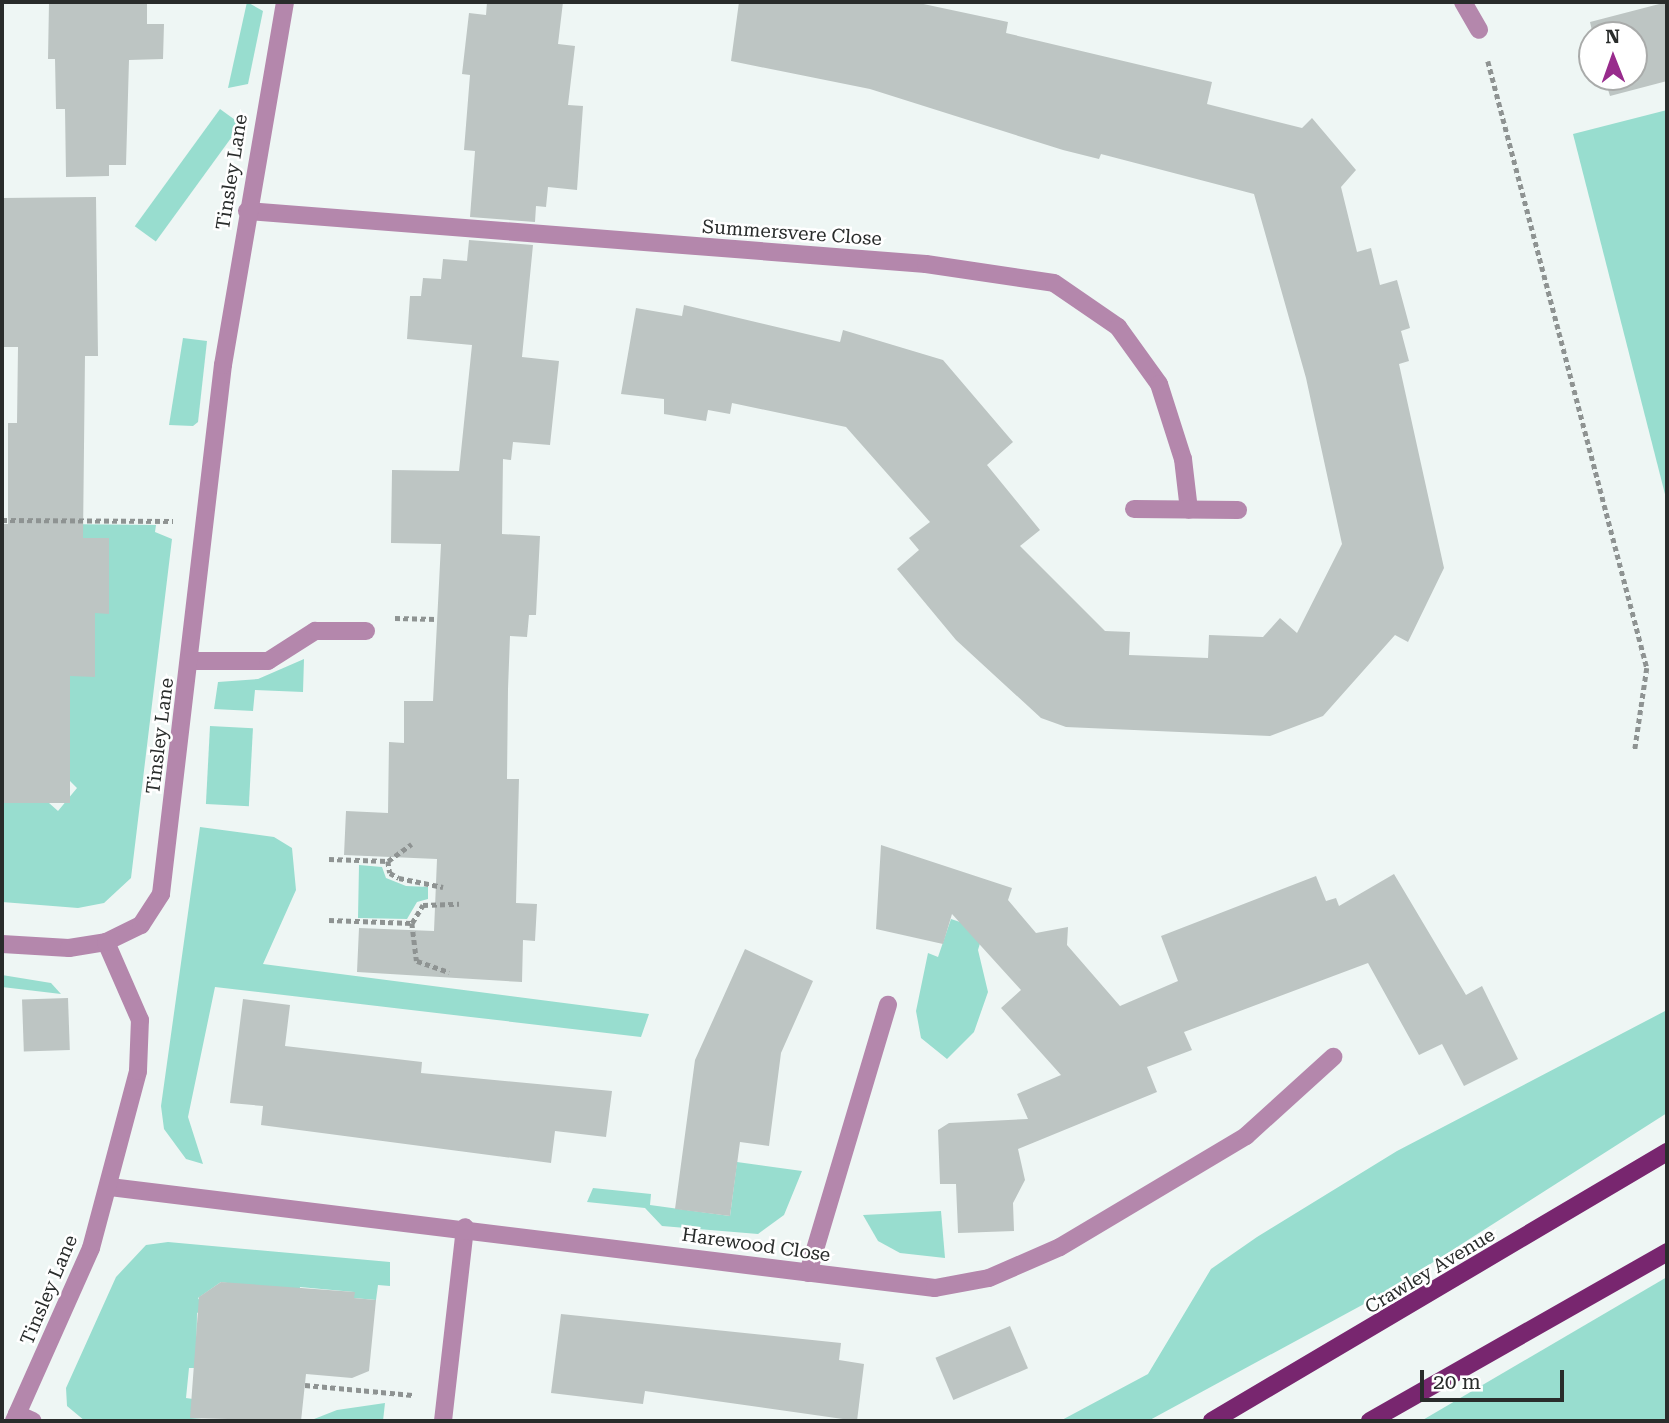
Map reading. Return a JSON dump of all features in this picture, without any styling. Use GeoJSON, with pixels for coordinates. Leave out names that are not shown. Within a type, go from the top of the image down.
{"type":"FeatureCollection","features":[{"type":"Feature","properties":{"kind":"main road","name":"Crawley Avenue"},"geometry":{"type":"LineString","coordinates":[[1212,1421],[1667,1152]]}},
{"type":"Feature","properties":{"kind":"main road"},"geometry":{"type":"LineString","coordinates":[[1370,1421],[1667,1252]]}},
{"type":"Feature","properties":{"kind":"street","name":"Tinsley Lane"},"geometry":{"type":"LineString","coordinates":[[21,1419],[79,1280],[110,1187],[141,1032],[106,942],[141,925],[158,904],[190,661],[205,521],[247,211],[285,2]]}},
{"type":"Feature","properties":{"kind":"street"},"geometry":{"type":"LineString","coordinates":[[1463,2],[1479,30]]}},
{"type":"Feature","properties":{"kind":"street","name":"Summersvere Close"},"geometry":{"type":"LineString","coordinates":[[247,211],[926,264],[1054,283],[1118,327],[1159,384],[1183,459],[1189,510]]}},
{"type":"Feature","properties":{"kind":"street"},"geometry":{"type":"LineString","coordinates":[[1134,509],[1238,510]]}},
{"type":"Feature","properties":{"kind":"street"},"geometry":{"type":"LineString","coordinates":[[190,661],[268,661],[315,631],[366,631]]}},
{"type":"Feature","properties":{"kind":"street"},"geometry":{"type":"LineString","coordinates":[[2,944],[69,948],[106,942]]}},
{"type":"Feature","properties":{"kind":"street"},"geometry":{"type":"LineString","coordinates":[[808,1273],[888,1005]]}},
{"type":"Feature","properties":{"kind":"street","name":"Harewood Close"},"geometry":{"type":"LineString","coordinates":[[110,1187],[465,1227],[934,1288],[989,1278],[1060,1247],[1246,1136],[1333,1057]]}},
{"type":"Feature","properties":{"kind":"street"},"geometry":{"type":"LineString","coordinates":[[443,1421],[465,1227]]}},
{"type":"Feature","properties":{"kind":"path"},"geometry":{"type":"LineString","coordinates":[[1479,30],[1647,668],[1635,749]]}},
{"type":"Feature","properties":{"kind":"path"},"geometry":{"type":"LineString","coordinates":[[2,520],[205,521]]}},
{"type":"Feature","properties":{"kind":"path"},"geometry":{"type":"LineString","coordinates":[[329,859],[388,861],[411,844]]}},
{"type":"Feature","properties":{"kind":"path"},"geometry":{"type":"LineString","coordinates":[[388,861],[390,873],[399,878],[443,887]]}},
{"type":"Feature","properties":{"kind":"path"},"geometry":{"type":"LineString","coordinates":[[449,972],[416,961],[412,923],[423,905],[459,904]]}},
{"type":"Feature","properties":{"kind":"path"},"geometry":{"type":"LineString","coordinates":[[329,920],[412,923]]}},
{"type":"Feature","properties":{"kind":"path"},"geometry":{"type":"LineString","coordinates":[[305,1385],[445,1398]]}},
{"type":"Feature","properties":{"kind":"green space"},"geometry":{"type":"Polygon","coordinates":[[[247,2],[263,11],[248,84],[228,88],[247,2]]]}},
{"type":"Feature","properties":{"kind":"green space"},"geometry":{"type":"Polygon","coordinates":[[[220,109],[241,124],[156,242],[135,226],[220,109]]]}},
{"type":"Feature","properties":{"kind":"green space"},"geometry":{"type":"Polygon","coordinates":[[[1667,110],[1667,502],[1573,134],[1667,110]]]}},
{"type":"Feature","properties":{"kind":"green space"},"geometry":{"type":"Polygon","coordinates":[[[183,338],[207,341],[198,422],[193,426],[169,425],[183,338]]]}},
{"type":"Feature","properties":{"kind":"green space"},"geometry":{"type":"Polygon","coordinates":[[[59,524],[156,525],[155,532],[172,539],[131,878],[104,903],[78,908],[2,902],[2,803],[49,803],[58,811],[77,788],[70,781],[70,676],[95,676],[95,613],[109,613],[109,538],[59,538],[59,524]]]}},
{"type":"Feature","properties":{"kind":"green space"},"geometry":{"type":"Polygon","coordinates":[[[304,659],[303,692],[255,690],[253,711],[214,709],[218,682],[258,679],[304,659]]]}},
{"type":"Feature","properties":{"kind":"green space"},"geometry":{"type":"Polygon","coordinates":[[[210,726],[253,728],[249,806],[206,804],[210,726]]]}},
{"type":"Feature","properties":{"kind":"green space"},"geometry":{"type":"Polygon","coordinates":[[[200,827],[274,837],[292,848],[296,890],[263,964],[649,1014],[641,1037],[215,987],[188,1117],[203,1164],[186,1159],[164,1129],[161,1106],[200,827]]]}},
{"type":"Feature","properties":{"kind":"green space"},"geometry":{"type":"Polygon","coordinates":[[[359,865],[382,867],[386,878],[406,886],[428,887],[428,899],[417,902],[407,919],[358,918],[359,865]]]}},
{"type":"Feature","properties":{"kind":"green space"},"geometry":{"type":"Polygon","coordinates":[[[951,919],[984,930],[978,950],[988,992],[974,1032],[947,1059],[921,1038],[916,1011],[928,953],[938,957],[951,919]]]}},
{"type":"Feature","properties":{"kind":"green space"},"geometry":{"type":"Polygon","coordinates":[[[2,975],[51,983],[61,994],[2,987],[2,975]]]}},
{"type":"Feature","properties":{"kind":"green space"},"geometry":{"type":"Polygon","coordinates":[[[1667,1010],[1667,1113],[1388,1291],[1148,1421],[1060,1421],[1148,1374],[1211,1269],[1257,1237],[1397,1151],[1667,1010]]]}},
{"type":"Feature","properties":{"kind":"green space"},"geometry":{"type":"Polygon","coordinates":[[[737,1162],[802,1171],[784,1215],[758,1234],[662,1226],[645,1208],[587,1202],[593,1188],[651,1194],[650,1205],[730,1216],[737,1162]]]}},
{"type":"Feature","properties":{"kind":"green space"},"geometry":{"type":"Polygon","coordinates":[[[941,1211],[945,1258],[900,1253],[878,1241],[863,1215],[941,1211]]]}},
{"type":"Feature","properties":{"kind":"green space"},"geometry":{"type":"Polygon","coordinates":[[[168,1242],[390,1262],[390,1286],[378,1285],[376,1300],[354,1298],[354,1292],[300,1287],[299,1295],[221,1282],[198,1298],[205,1309],[197,1313],[196,1368],[189,1368],[186,1398],[193,1399],[191,1418],[224,1421],[85,1421],[67,1406],[66,1388],[116,1277],[146,1245],[168,1242]]]}},
{"type":"Feature","properties":{"kind":"green space"},"geometry":{"type":"Polygon","coordinates":[[[1667,1277],[1667,1421],[1421,1421],[1667,1277]]]}},
{"type":"Feature","properties":{"kind":"green space"},"geometry":{"type":"Polygon","coordinates":[[[385,1403],[383,1421],[309,1421],[337,1410],[385,1403]]]}},
{"type":"Feature","properties":{"kind":"building"},"geometry":{"type":"Polygon","coordinates":[[[49,2],[147,2],[147,24],[164,24],[163,59],[129,60],[126,165],[109,165],[109,176],[66,177],[65,109],[56,109],[55,59],[48,59],[49,2]]]}},
{"type":"Feature","properties":{"kind":"building"},"geometry":{"type":"Polygon","coordinates":[[[487,2],[563,2],[558,44],[575,46],[568,105],[583,106],[577,190],[548,187],[546,207],[536,206],[535,222],[470,217],[475,151],[464,150],[470,75],[462,74],[469,13],[486,15],[487,2]]]}},
{"type":"Feature","properties":{"kind":"building"},"geometry":{"type":"Polygon","coordinates":[[[739,2],[914,2],[1008,22],[1006,33],[1212,82],[1207,104],[1302,128],[1312,118],[1356,170],[1341,187],[1357,252],[1371,248],[1380,285],[1397,280],[1410,328],[1401,331],[1409,361],[1399,364],[1444,568],[1408,642],[1395,635],[1323,716],[1270,736],[1066,727],[1041,718],[956,640],[897,569],[919,550],[909,538],[930,522],[846,427],[732,403],[730,414],[708,410],[706,421],[664,414],[664,399],[621,394],[636,308],[682,316],[684,305],[840,342],[843,330],[943,360],[1013,442],[987,465],[1040,530],[1020,546],[1105,631],[1130,632],[1129,655],[1208,658],[1209,635],[1263,637],[1280,618],[1297,633],[1342,544],[1306,378],[1254,194],[1101,154],[1099,159],[1063,150],[870,89],[731,61],[739,2]]]}},
{"type":"Feature","properties":{"kind":"building"},"geometry":{"type":"Polygon","coordinates":[[[1667,2],[1667,81],[1648,86],[1648,21],[1594,21],[1667,2]]]}},
{"type":"Feature","properties":{"kind":"building"},"geometry":{"type":"Polygon","coordinates":[[[1608,91],[1629,91],[1610,96],[1608,91]]]}},
{"type":"Feature","properties":{"kind":"building"},"geometry":{"type":"Polygon","coordinates":[[[96,197],[98,356],[85,356],[83,538],[109,538],[109,614],[95,613],[95,677],[70,676],[70,803],[2,803],[2,524],[8,524],[8,423],[17,423],[18,347],[2,347],[2,198],[96,197]]]}},
{"type":"Feature","properties":{"kind":"building"},"geometry":{"type":"Polygon","coordinates":[[[469,240],[533,245],[522,357],[559,361],[550,445],[513,442],[511,460],[503,459],[502,534],[540,536],[536,615],[529,615],[527,637],[510,636],[507,779],[519,779],[516,903],[537,904],[535,941],[523,940],[522,982],[357,972],[359,928],[434,931],[437,859],[344,855],[346,811],[388,813],[389,742],[404,743],[404,701],[433,701],[441,544],[391,543],[392,470],[459,471],[472,345],[407,339],[410,296],[421,296],[423,278],[441,279],[443,259],[467,261],[469,240]]]}},
{"type":"Feature","properties":{"kind":"building"},"geometry":{"type":"Polygon","coordinates":[[[881,845],[1012,888],[1008,900],[1036,933],[1068,927],[1067,945],[1120,1006],[1178,981],[1161,936],[1316,876],[1326,901],[1336,898],[1339,906],[1394,874],[1466,995],[1482,986],[1518,1059],[1464,1086],[1442,1044],[1419,1055],[1368,963],[1184,1032],[1192,1050],[1147,1067],[1157,1092],[1018,1149],[1025,1180],[1013,1203],[1014,1231],[958,1233],[956,1184],[940,1184],[938,1130],[949,1123],[1028,1119],[1017,1094],[1061,1075],[1001,1008],[1021,990],[952,914],[943,944],[876,929],[881,845]]]}},
{"type":"Feature","properties":{"kind":"building"},"geometry":{"type":"Polygon","coordinates":[[[745,949],[813,981],[781,1053],[769,1146],[740,1142],[730,1216],[675,1209],[695,1060],[745,949]]]}},
{"type":"Feature","properties":{"kind":"building"},"geometry":{"type":"Polygon","coordinates":[[[68,998],[70,1050],[24,1052],[22,1000],[68,998]]]}},
{"type":"Feature","properties":{"kind":"building"},"geometry":{"type":"Polygon","coordinates":[[[243,999],[290,1005],[285,1046],[422,1062],[421,1073],[612,1091],[606,1137],[555,1131],[551,1163],[261,1125],[263,1106],[230,1103],[243,999]]]}},
{"type":"Feature","properties":{"kind":"building"},"geometry":{"type":"Polygon","coordinates":[[[221,1282],[355,1292],[354,1298],[376,1300],[369,1371],[352,1378],[306,1374],[301,1421],[190,1418],[199,1297],[221,1282]]]}},
{"type":"Feature","properties":{"kind":"building"},"geometry":{"type":"Polygon","coordinates":[[[561,1314],[841,1343],[839,1360],[864,1364],[857,1421],[645,1391],[643,1404],[551,1393],[561,1314]]]}},
{"type":"Feature","properties":{"kind":"building"},"geometry":{"type":"Polygon","coordinates":[[[1010,1326],[1028,1368],[953,1400],[935,1358],[1010,1326]]]}}]}
